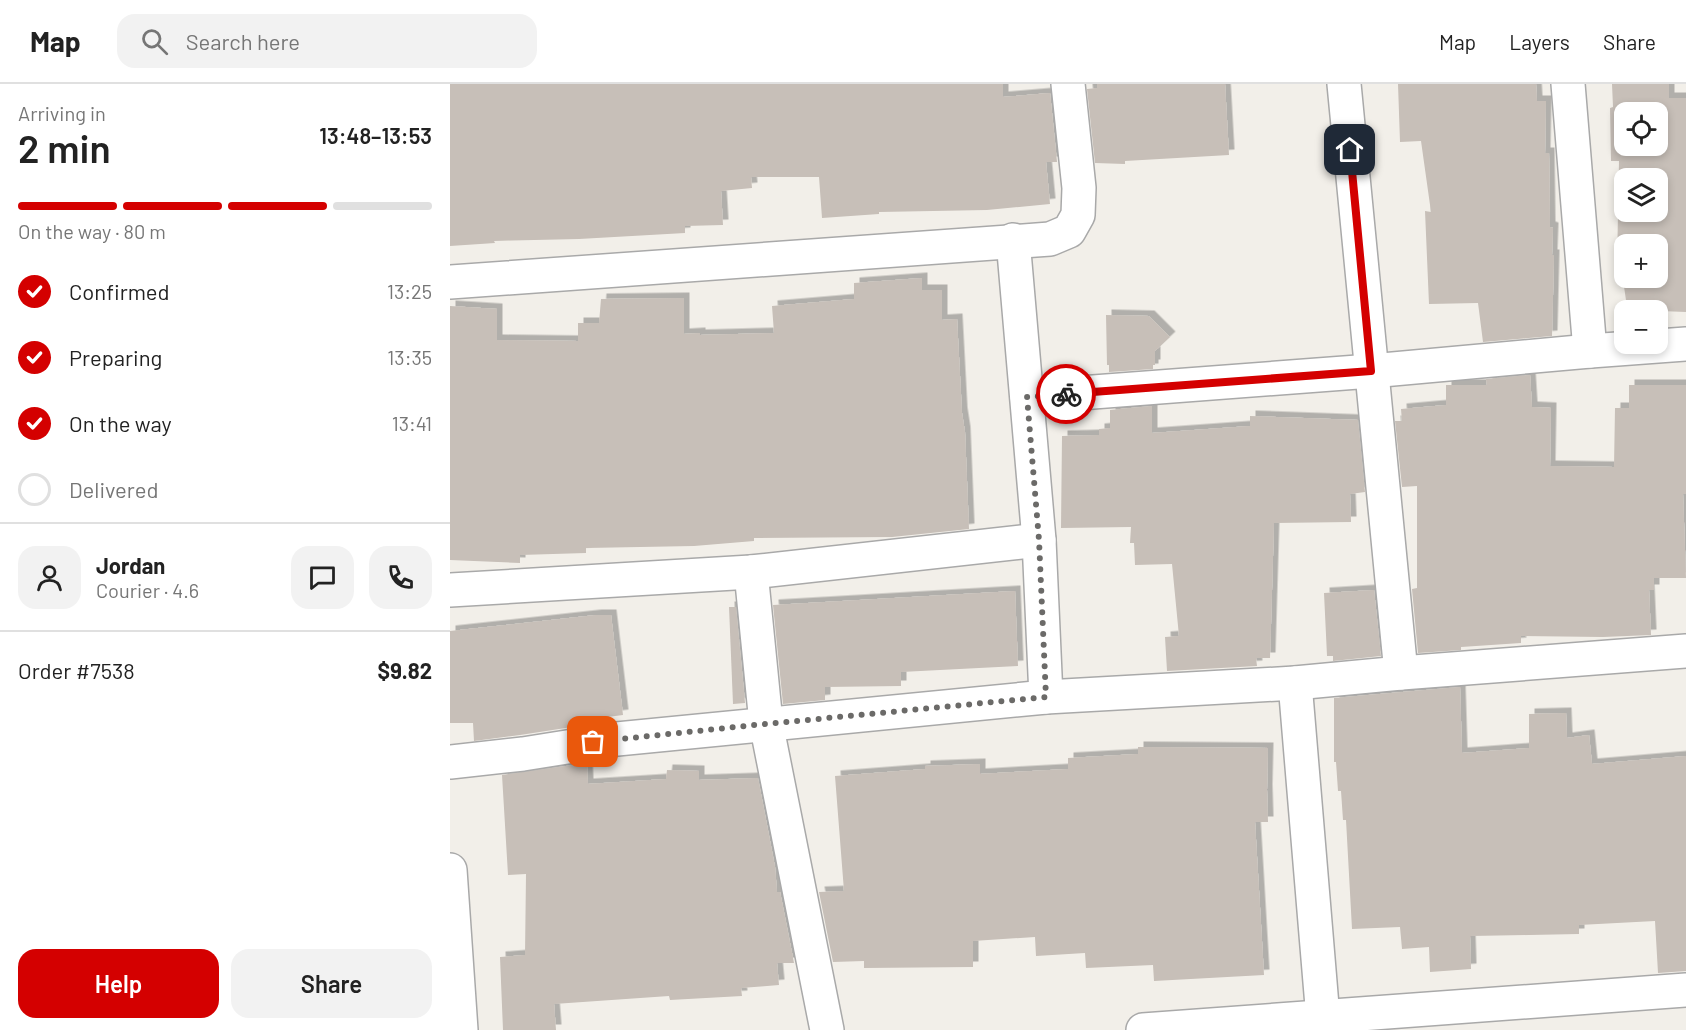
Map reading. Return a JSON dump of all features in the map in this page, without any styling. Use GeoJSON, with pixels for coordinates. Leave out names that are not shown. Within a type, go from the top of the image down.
{"type":"FeatureCollection","features":[{"type":"Feature","properties":{"kind":"street"},"geometry":{"type":"LineString","coordinates":[[450,282],[1050,239],[1069,231],[1078,215],[1079,188],[1068,84]]}},
{"type":"Feature","properties":{"kind":"street"},"geometry":{"type":"LineString","coordinates":[[1344,84],[1401,673]]}},
{"type":"Feature","properties":{"kind":"street"},"geometry":{"type":"LineString","coordinates":[[1568,84],[1590,351]]}},
{"type":"Feature","properties":{"kind":"street"},"geometry":{"type":"LineString","coordinates":[[1013,240],[1039,540],[1046,697]]}},
{"type":"Feature","properties":{"kind":"street"},"geometry":{"type":"LineString","coordinates":[[1027,397],[1686,344]]}},
{"type":"Feature","properties":{"kind":"street"},"geometry":{"type":"LineString","coordinates":[[450,590],[751,572],[1039,540]]}},
{"type":"Feature","properties":{"kind":"street"},"geometry":{"type":"LineString","coordinates":[[751,572],[766,723],[827,1030]]}},
{"type":"Feature","properties":{"kind":"street"},"geometry":{"type":"LineString","coordinates":[[450,762],[523,754],[617,739],[1046,697],[1295,683],[1686,651]]}},
{"type":"Feature","properties":{"kind":"street"},"geometry":{"type":"LineString","coordinates":[[1295,683],[1323,1024]]}},
{"type":"Feature","properties":{"kind":"street"},"geometry":{"type":"LineString","coordinates":[[450,870],[461,1030]]}},
{"type":"Feature","properties":{"kind":"street"},"geometry":{"type":"LineString","coordinates":[[1143,1030],[1323,1024],[1686,990]]}},
{"type":"Feature","properties":{"kind":"building"},"geometry":{"type":"Polygon","coordinates":[[[450,84],[1003,84],[1003,97],[1050,93],[1057,162],[1046,162],[1050,204],[987,210],[879,212],[879,214],[822,218],[819,177],[751,177],[752,188],[721,191],[723,225],[685,226],[685,233],[494,241],[495,243],[450,246],[450,84]]]}},
{"type":"Feature","properties":{"kind":"building"},"geometry":{"type":"Polygon","coordinates":[[[1097,84],[1225,84],[1229,155],[1125,161],[1125,164],[1095,163],[1087,89],[1097,88],[1097,84]]]}},
{"type":"Feature","properties":{"kind":"building"},"geometry":{"type":"Polygon","coordinates":[[[1398,84],[1536,84],[1537,101],[1546,101],[1545,153],[1549,153],[1550,227],[1553,228],[1552,255],[1554,255],[1552,336],[1483,342],[1478,303],[1429,304],[1425,211],[1431,212],[1421,141],[1400,142],[1398,84]]]}},
{"type":"Feature","properties":{"kind":"building"},"geometry":{"type":"Polygon","coordinates":[[[1612,84],[1669,84],[1669,98],[1686,98],[1686,312],[1668,311],[1668,300],[1626,300],[1624,288],[1668,288],[1668,234],[1618,234],[1618,222],[1668,222],[1668,168],[1619,168],[1619,161],[1611,161],[1610,108],[1613,107],[1612,84]]]}},
{"type":"Feature","properties":{"kind":"building"},"geometry":{"type":"Polygon","coordinates":[[[922,278],[922,290],[942,290],[942,320],[957,319],[969,529],[892,537],[754,538],[754,541],[694,546],[586,548],[586,553],[520,555],[520,563],[450,560],[450,306],[497,309],[497,340],[578,341],[578,323],[599,323],[601,299],[684,298],[684,334],[774,333],[772,306],[854,299],[854,283],[922,278]]]}},
{"type":"Feature","properties":{"kind":"building"},"geometry":{"type":"Polygon","coordinates":[[[1106,315],[1149,316],[1170,337],[1155,351],[1153,369],[1109,372],[1106,315]]]}},
{"type":"Feature","properties":{"kind":"building"},"geometry":{"type":"Polygon","coordinates":[[[1530,375],[1532,407],[1551,408],[1550,466],[1614,467],[1615,408],[1629,408],[1629,385],[1686,385],[1686,494],[1683,494],[1686,578],[1654,578],[1654,590],[1649,590],[1651,635],[1521,636],[1521,643],[1461,647],[1461,650],[1418,653],[1412,589],[1417,588],[1417,486],[1402,487],[1395,421],[1402,421],[1401,409],[1446,405],[1446,385],[1487,385],[1486,379],[1530,375]]]}},
{"type":"Feature","properties":{"kind":"building"},"geometry":{"type":"Polygon","coordinates":[[[1152,406],[1152,433],[1250,426],[1250,416],[1358,420],[1365,492],[1350,494],[1351,522],[1274,523],[1270,658],[1256,658],[1257,666],[1167,671],[1165,637],[1179,636],[1172,564],[1135,565],[1134,543],[1130,543],[1131,527],[1061,528],[1062,436],[1099,435],[1099,429],[1110,428],[1110,410],[1152,406]]]}},
{"type":"Feature","properties":{"kind":"building"},"geometry":{"type":"Polygon","coordinates":[[[1374,590],[1381,656],[1333,661],[1333,656],[1327,656],[1324,593],[1374,590]]]}},
{"type":"Feature","properties":{"kind":"building"},"geometry":{"type":"Polygon","coordinates":[[[1015,591],[1018,666],[901,672],[901,686],[825,687],[825,700],[783,704],[773,605],[1015,591]]]}},
{"type":"Feature","properties":{"kind":"building"},"geometry":{"type":"Polygon","coordinates":[[[729,607],[736,607],[745,703],[733,704],[729,607]]]}},
{"type":"Feature","properties":{"kind":"building"},"geometry":{"type":"Polygon","coordinates":[[[611,615],[623,715],[584,720],[585,725],[474,741],[473,723],[450,723],[450,631],[611,615]]]}},
{"type":"Feature","properties":{"kind":"building"},"geometry":{"type":"Polygon","coordinates":[[[1460,687],[1462,753],[1529,748],[1529,714],[1566,713],[1567,738],[1589,735],[1592,764],[1686,756],[1686,971],[1658,973],[1655,921],[1579,925],[1579,934],[1470,936],[1471,969],[1430,972],[1429,947],[1402,949],[1400,927],[1352,929],[1346,820],[1343,820],[1341,791],[1338,791],[1336,762],[1334,762],[1334,698],[1460,687]]]}},
{"type":"Feature","properties":{"kind":"building"},"geometry":{"type":"Polygon","coordinates":[[[1138,747],[1268,748],[1268,822],[1255,822],[1264,975],[1154,981],[1153,965],[1086,968],[1085,953],[1036,956],[1035,937],[973,941],[973,967],[864,968],[864,961],[833,962],[819,892],[844,891],[835,776],[925,769],[925,766],[980,764],[980,774],[1068,769],[1068,758],[1138,754],[1138,747]]]}},
{"type":"Feature","properties":{"kind":"building"},"geometry":{"type":"Polygon","coordinates":[[[587,763],[588,784],[666,779],[667,770],[699,771],[699,780],[758,778],[775,867],[777,892],[780,892],[794,963],[777,963],[779,985],[741,988],[742,996],[670,1000],[669,996],[554,1004],[556,1030],[503,1030],[500,957],[525,955],[526,874],[508,875],[502,775],[587,763]]]}},
{"type":"Feature","properties":{"kind":"way so far"},"geometry":{"type":"LineString","coordinates":[[593,742],[1046,697],[1039,540],[1027,397],[1066,394]]}},
{"type":"Feature","properties":{"kind":"route"},"geometry":{"type":"LineString","coordinates":[[1066,394],[1371,371],[1350,150]]}}]}
